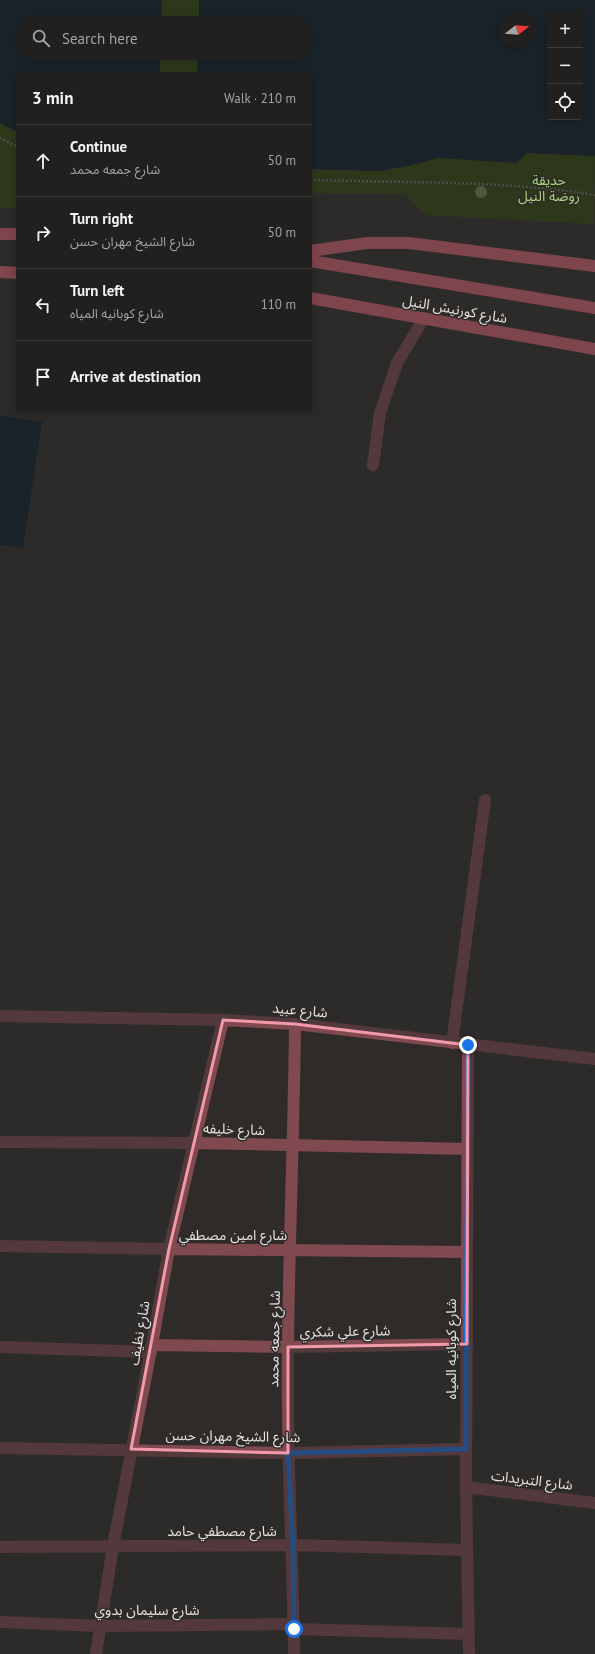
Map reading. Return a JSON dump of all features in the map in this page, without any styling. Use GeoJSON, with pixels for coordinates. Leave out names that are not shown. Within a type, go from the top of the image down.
{"type":"FeatureCollection","features":[{"type":"Feature","properties":{"kind":"highway"},"geometry":{"type":"LineString","coordinates":[[0,234],[16,234]]}},
{"type":"Feature","properties":{"kind":"highway"},"geometry":{"type":"LineString","coordinates":[[312,251],[367,243],[410,243],[595,266]]}},
{"type":"Feature","properties":{"kind":"highway","name":"شارع كورنيش النيل"},"geometry":{"type":"LineString","coordinates":[[312,261],[595,308]]}},
{"type":"Feature","properties":{"kind":"highway"},"geometry":{"type":"LineString","coordinates":[[0,272],[16,272]]}},
{"type":"Feature","properties":{"kind":"highway","name":"شارع كورنيش النيل"},"geometry":{"type":"LineString","coordinates":[[312,298],[595,349]]}},
{"type":"Feature","properties":{"kind":"street"},"geometry":{"type":"LineString","coordinates":[[374,466],[380,413],[397,363],[424,318]]}},
{"type":"Feature","properties":{"kind":"street"},"geometry":{"type":"LineString","coordinates":[[452,1043],[485,800]]}},
{"type":"Feature","properties":{"kind":"street","name":"شارع عبيد"},"geometry":{"type":"LineString","coordinates":[[0,1016],[223,1020],[295,1024],[595,1059]]}},
{"type":"Feature","properties":{"kind":"street","name":"شارع نظيف"},"geometry":{"type":"LineString","coordinates":[[96,1654],[113,1546],[152,1349],[169,1249],[223,1020]]}},
{"type":"Feature","properties":{"kind":"street","name":"شارع جمعه محمد"},"geometry":{"type":"LineString","coordinates":[[294,1654],[293,1545],[288,1453],[288,1347],[294,1146],[295,1024]]}},
{"type":"Feature","properties":{"kind":"street","name":"شارع كوبانيه المياه"},"geometry":{"type":"LineString","coordinates":[[468,1045],[466,1487],[469,1654]]}},
{"type":"Feature","properties":{"kind":"street","name":"شارع خليفه"},"geometry":{"type":"LineString","coordinates":[[0,1142],[194,1143],[467,1149]]}},
{"type":"Feature","properties":{"kind":"street","name":"شارع امين مصطفي"},"geometry":{"type":"LineString","coordinates":[[0,1246],[467,1252]]}},
{"type":"Feature","properties":{"kind":"street","name":"شارع علي شكري"},"geometry":{"type":"LineString","coordinates":[[0,1347],[152,1349],[467,1344]]}},
{"type":"Feature","properties":{"kind":"street","name":"شارع الشيخ مهران حسن"},"geometry":{"type":"LineString","coordinates":[[0,1448],[131,1449],[288,1453],[466,1449]]}},
{"type":"Feature","properties":{"kind":"street","name":"شارع التبريدات"},"geometry":{"type":"LineString","coordinates":[[466,1487],[595,1503]]}},
{"type":"Feature","properties":{"kind":"street","name":"شارع مصطفي حامد"},"geometry":{"type":"LineString","coordinates":[[0,1547],[293,1545],[467,1550]]}},
{"type":"Feature","properties":{"kind":"street","name":"شارع سليمان بدوي"},"geometry":{"type":"LineString","coordinates":[[0,1622],[100,1626],[294,1627],[469,1634]]}},
{"type":"Feature","properties":{"kind":"path"},"geometry":{"type":"LineString","coordinates":[[0,138],[16,146]]}},
{"type":"Feature","properties":{"kind":"path"},"geometry":{"type":"LineString","coordinates":[[312,180],[460,183],[529,187],[595,195]]}},
{"type":"Feature","properties":{"kind":"highlighted area"},"geometry":{"type":"Polygon","coordinates":[[[223,1020],[295,1024],[468,1045],[467,1344],[288,1347],[288,1453],[131,1449],[169,1249],[223,1020]]]}},
{"type":"Feature","properties":{"kind":"green space"},"geometry":{"type":"Polygon","coordinates":[[[162,0],[199,0],[199,16],[161,16],[162,0]]]}},
{"type":"Feature","properties":{"kind":"green space"},"geometry":{"type":"Polygon","coordinates":[[[160,60],[198,60],[197,72],[160,72],[160,60]]]}},
{"type":"Feature","properties":{"kind":"green space"},"geometry":{"type":"Polygon","coordinates":[[[0,123],[16,131],[16,208],[0,208],[0,123]]]}},
{"type":"Feature","properties":{"kind":"green space","name":"حديقة روضة النيل"},"geometry":{"type":"Polygon","coordinates":[[[526,153],[595,156],[594,224],[425,215],[405,194],[312,193],[312,169],[378,171],[423,163],[437,158],[517,163],[526,153]]]}},
{"type":"Feature","properties":{"kind":"water"},"geometry":{"type":"Polygon","coordinates":[[[0,0],[162,0],[161,16],[16,16],[16,60],[160,60],[160,72],[16,72],[16,131],[0,123],[0,0]]]}},
{"type":"Feature","properties":{"kind":"water"},"geometry":{"type":"Polygon","coordinates":[[[199,0],[595,0],[595,156],[527,153],[517,163],[437,158],[408,166],[378,171],[312,169],[312,72],[197,72],[198,60],[312,60],[312,16],[199,16],[199,0]]]}},
{"type":"Feature","properties":{"kind":"water"},"geometry":{"type":"Polygon","coordinates":[[[0,415],[42,422],[23,548],[0,545],[0,415]]]}},
{"type":"Feature","properties":{"kind":"route"},"geometry":{"type":"LineString","coordinates":[[294,1629],[293,1545],[288,1453],[466,1449],[468,1045]]}}]}
